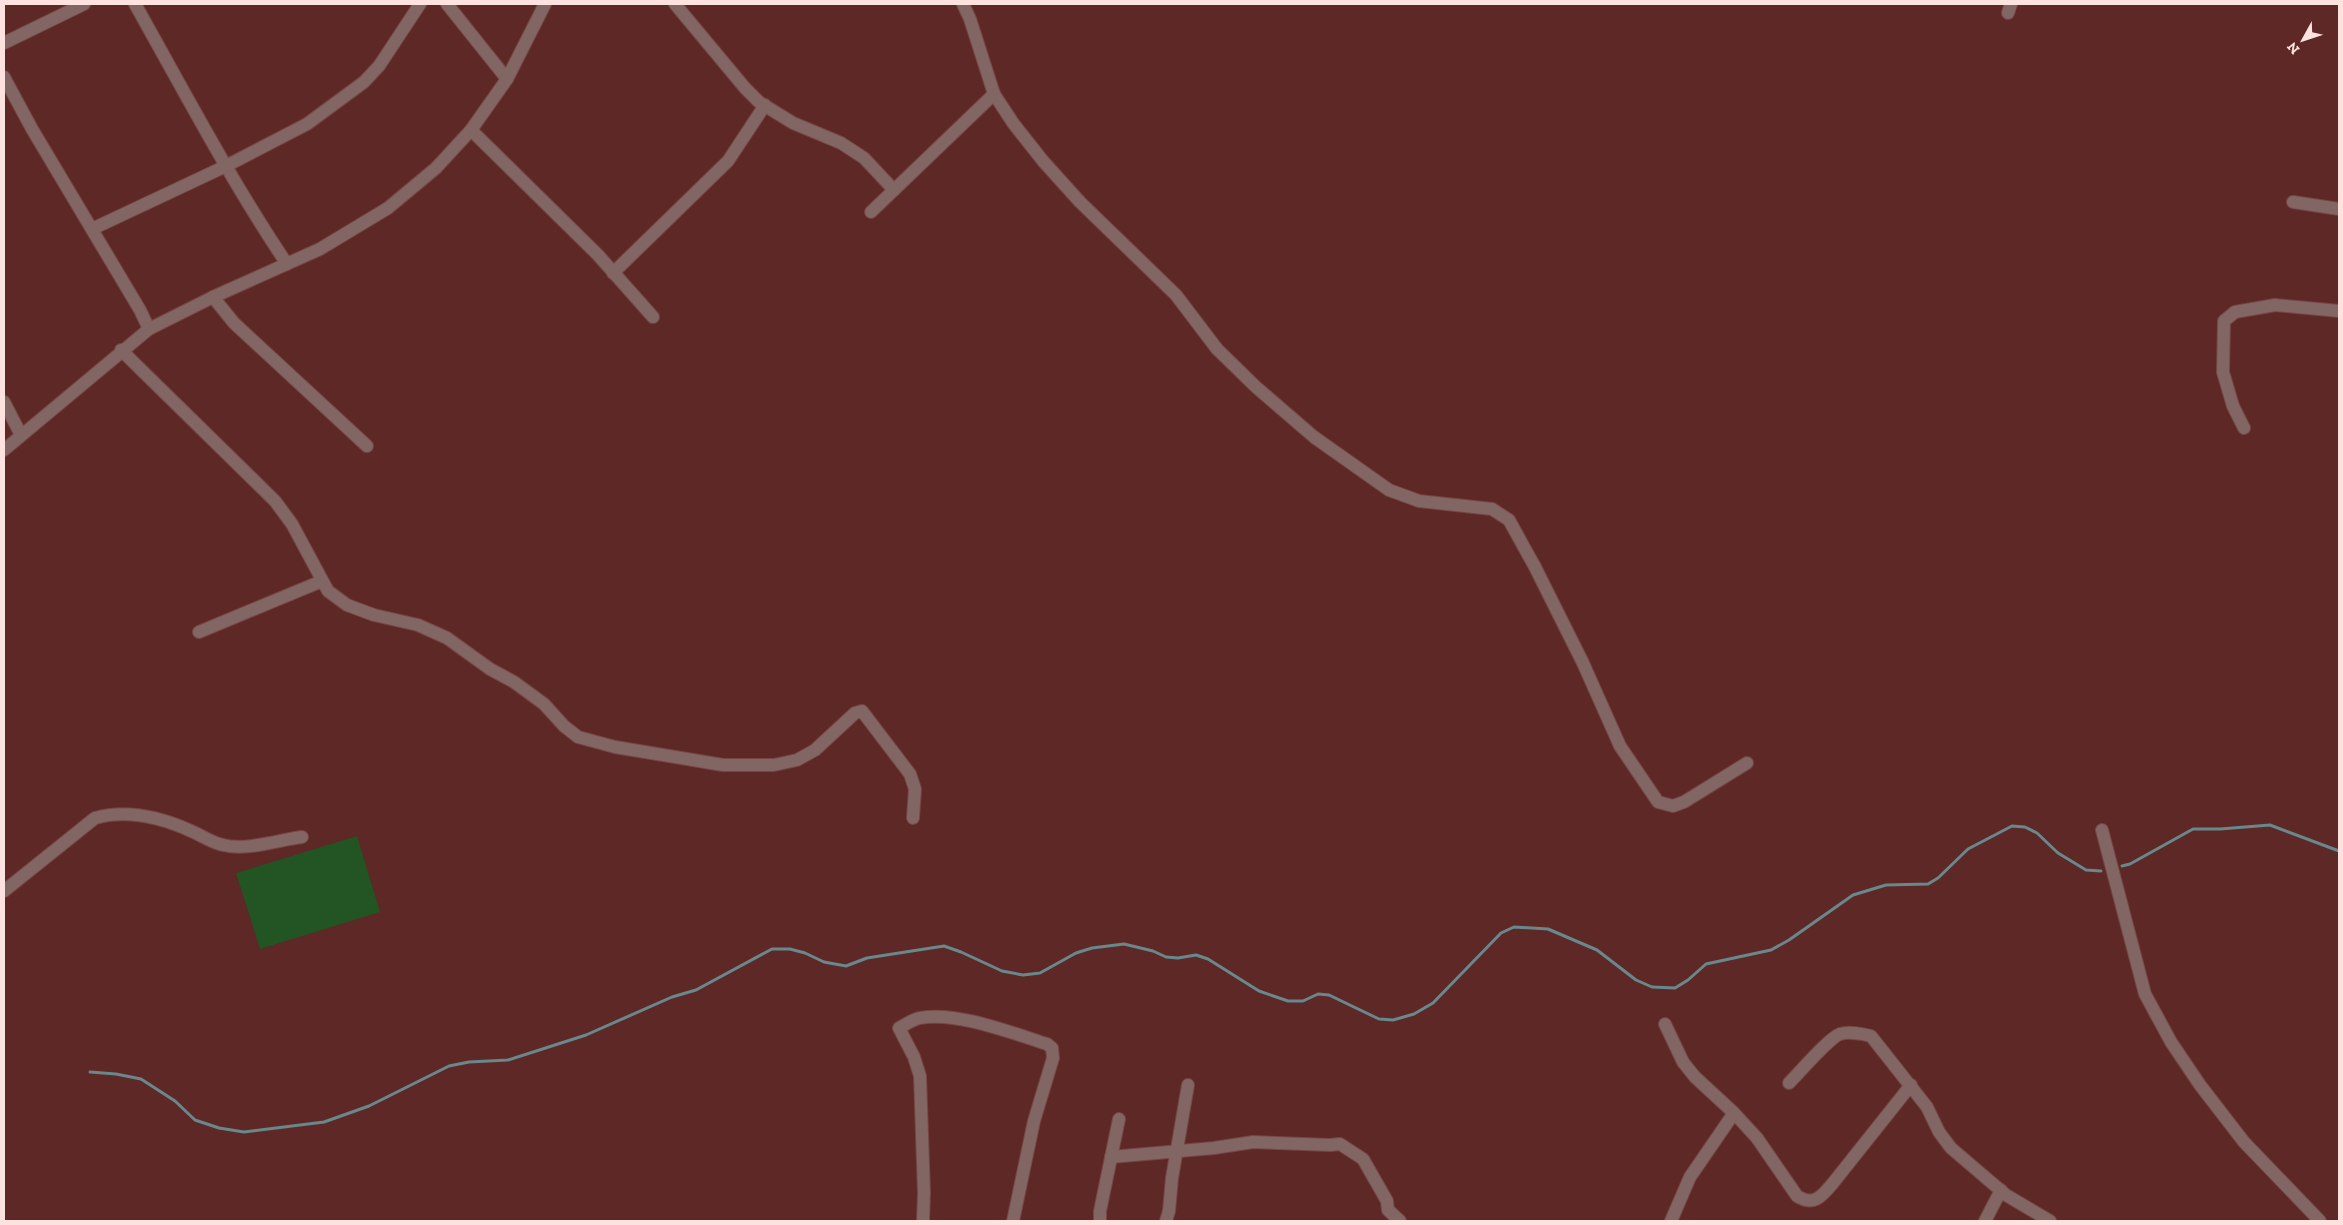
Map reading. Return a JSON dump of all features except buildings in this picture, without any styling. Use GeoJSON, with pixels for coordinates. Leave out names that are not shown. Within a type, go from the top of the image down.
{"type":"FeatureCollection","features":[{"type":"Feature","properties":{"kind":"street"},"geometry":{"type":"LineString","coordinates":[[4,43],[84,4]]}},
{"type":"Feature","properties":{"kind":"street"},"geometry":{"type":"LineString","coordinates":[[135,4],[226,166],[264,230],[287,264]]}},
{"type":"Feature","properties":{"kind":"street"},"geometry":{"type":"LineString","coordinates":[[92,230],[226,166],[307,124],[364,82],[379,66],[420,4]]}},
{"type":"Feature","properties":{"kind":"street"},"geometry":{"type":"LineString","coordinates":[[447,4],[507,79]]}},
{"type":"Feature","properties":{"kind":"street"},"geometry":{"type":"LineString","coordinates":[[4,450],[121,350],[149,329],[213,297],[320,249],[388,208],[436,168],[471,130],[507,79],[545,4]]}},
{"type":"Feature","properties":{"kind":"street"},"geometry":{"type":"LineString","coordinates":[[675,4],[745,88],[765,105],[793,123],[841,143],[864,158],[894,190]]}},
{"type":"Feature","properties":{"kind":"street"},"geometry":{"type":"LineString","coordinates":[[963,4],[970,19],[994,94],[1042,161],[1080,202],[1176,295],[1217,349],[1256,388],[1314,437],[1389,490],[1419,502],[1492,510],[1509,520],[1583,663],[1620,746],[1658,802],[1673,806],[1684,802],[1748,764]]}},
{"type":"Feature","properties":{"kind":"street"},"geometry":{"type":"LineString","coordinates":[[4,77],[32,129],[140,310],[149,329]]}},
{"type":"Feature","properties":{"kind":"street"},"geometry":{"type":"LineString","coordinates":[[871,212],[994,94]]}},
{"type":"Feature","properties":{"kind":"street"},"geometry":{"type":"LineString","coordinates":[[614,273],[728,161],[765,105]]}},
{"type":"Feature","properties":{"kind":"street"},"geometry":{"type":"LineString","coordinates":[[471,130],[614,273],[654,317]]}},
{"type":"Feature","properties":{"kind":"street"},"geometry":{"type":"LineString","coordinates":[[2293,202],[2339,209]]}},
{"type":"Feature","properties":{"kind":"street"},"geometry":{"type":"LineString","coordinates":[[213,297],[234,323],[367,446]]}},
{"type":"Feature","properties":{"kind":"street"},"geometry":{"type":"LineString","coordinates":[[2244,428],[2233,406],[2223,372],[2224,322],[2235,312],[2275,305],[2339,311]]}},
{"type":"Feature","properties":{"kind":"street"},"geometry":{"type":"LineString","coordinates":[[121,350],[275,501],[292,524],[328,591],[347,604],[374,615],[418,625],[447,638],[544,704],[564,726],[578,737],[615,747],[723,766],[774,765],[797,760],[815,750],[855,713],[862,711],[910,774],[915,789],[913,818]]}},
{"type":"Feature","properties":{"kind":"street"},"geometry":{"type":"LineString","coordinates":[[4,402],[21,435]]}},
{"type":"Feature","properties":{"kind":"street"},"geometry":{"type":"LineString","coordinates":[[199,632],[322,581]]}},
{"type":"Feature","properties":{"kind":"street"},"geometry":{"type":"LineString","coordinates":[[4,891],[95,818],[112,814],[146,815],[165,820],[222,845],[240,846],[302,837]]}},
{"type":"Feature","properties":{"kind":"street"},"geometry":{"type":"LineString","coordinates":[[2102,830],[2146,994],[2171,1042],[2200,1085],[2244,1142],[2320,1221]]}},
{"type":"Feature","properties":{"kind":"street"},"geometry":{"type":"LineString","coordinates":[[923,1221],[924,1193],[920,1076],[914,1057],[899,1028],[918,1018],[934,1017],[975,1022],[1048,1044],[1052,1048],[1053,1058],[1032,1130],[1013,1221]]}},
{"type":"Feature","properties":{"kind":"street"},"geometry":{"type":"LineString","coordinates":[[1665,1024],[1683,1062],[1695,1078],[1734,1113],[1756,1138],[1797,1196],[1805,1200],[1813,1201],[1819,1198],[1833,1183],[1911,1085]]}},
{"type":"Feature","properties":{"kind":"street"},"geometry":{"type":"LineString","coordinates":[[1789,1084],[1832,1039],[1840,1034],[1857,1033],[1871,1036],[1927,1107],[1939,1132],[1951,1148],[2001,1190],[2050,1221]]}},
{"type":"Feature","properties":{"kind":"street"},"geometry":{"type":"LineString","coordinates":[[1166,1221],[1188,1086]]}},
{"type":"Feature","properties":{"kind":"street"},"geometry":{"type":"LineString","coordinates":[[1671,1221],[1690,1177],[1734,1113]]}},
{"type":"Feature","properties":{"kind":"street"},"geometry":{"type":"LineString","coordinates":[[1100,1221],[1100,1211],[1119,1119]]}},
{"type":"Feature","properties":{"kind":"street"},"geometry":{"type":"LineString","coordinates":[[1111,1157],[1253,1142],[1330,1146],[1340,1144],[1363,1159],[1387,1201],[1388,1210],[1400,1221]]}},
{"type":"Feature","properties":{"kind":"street"},"geometry":{"type":"LineString","coordinates":[[1985,1221],[2001,1190]]}},
{"type":"Feature","properties":{"kind":"green space"},"geometry":{"type":"Polygon","coordinates":[[[357,836],[380,912],[260,949],[236,873],[357,836]]]}},
{"type":"Feature","properties":{"kind":"waterway"},"geometry":{"type":"LineString","coordinates":[[2122,866],[2130,864],[2193,829],[2270,825],[2339,851]]}},
{"type":"Feature","properties":{"kind":"waterway"},"geometry":{"type":"LineString","coordinates":[[90,1072],[116,1074],[141,1079],[175,1101],[195,1120],[219,1128],[244,1132],[324,1122],[369,1106],[449,1066],[469,1062],[508,1060],[586,1035],[672,997],[696,990],[772,949],[790,949],[805,953],[824,962],[846,966],[867,958],[944,946],[1002,971],[1023,975],[1040,973],[1076,953],[1092,948],[1124,944],[1153,951],[1166,957],[1178,958],[1196,955],[1208,959],[1259,991],[1288,1001],[1303,1001],[1318,994],[1329,995],[1379,1019],[1393,1020],[1414,1014],[1433,1003],[1501,933],[1514,927],[1548,929],[1597,950],[1636,980],[1652,987],[1675,988],[1688,980],[1706,964],[1771,950],[1789,940],[1853,895],[1886,885],[1928,884],[1938,878],[1968,849],[2012,826],[2025,827],[2037,833],[2058,853],[2086,870],[2101,871]]}}]}
